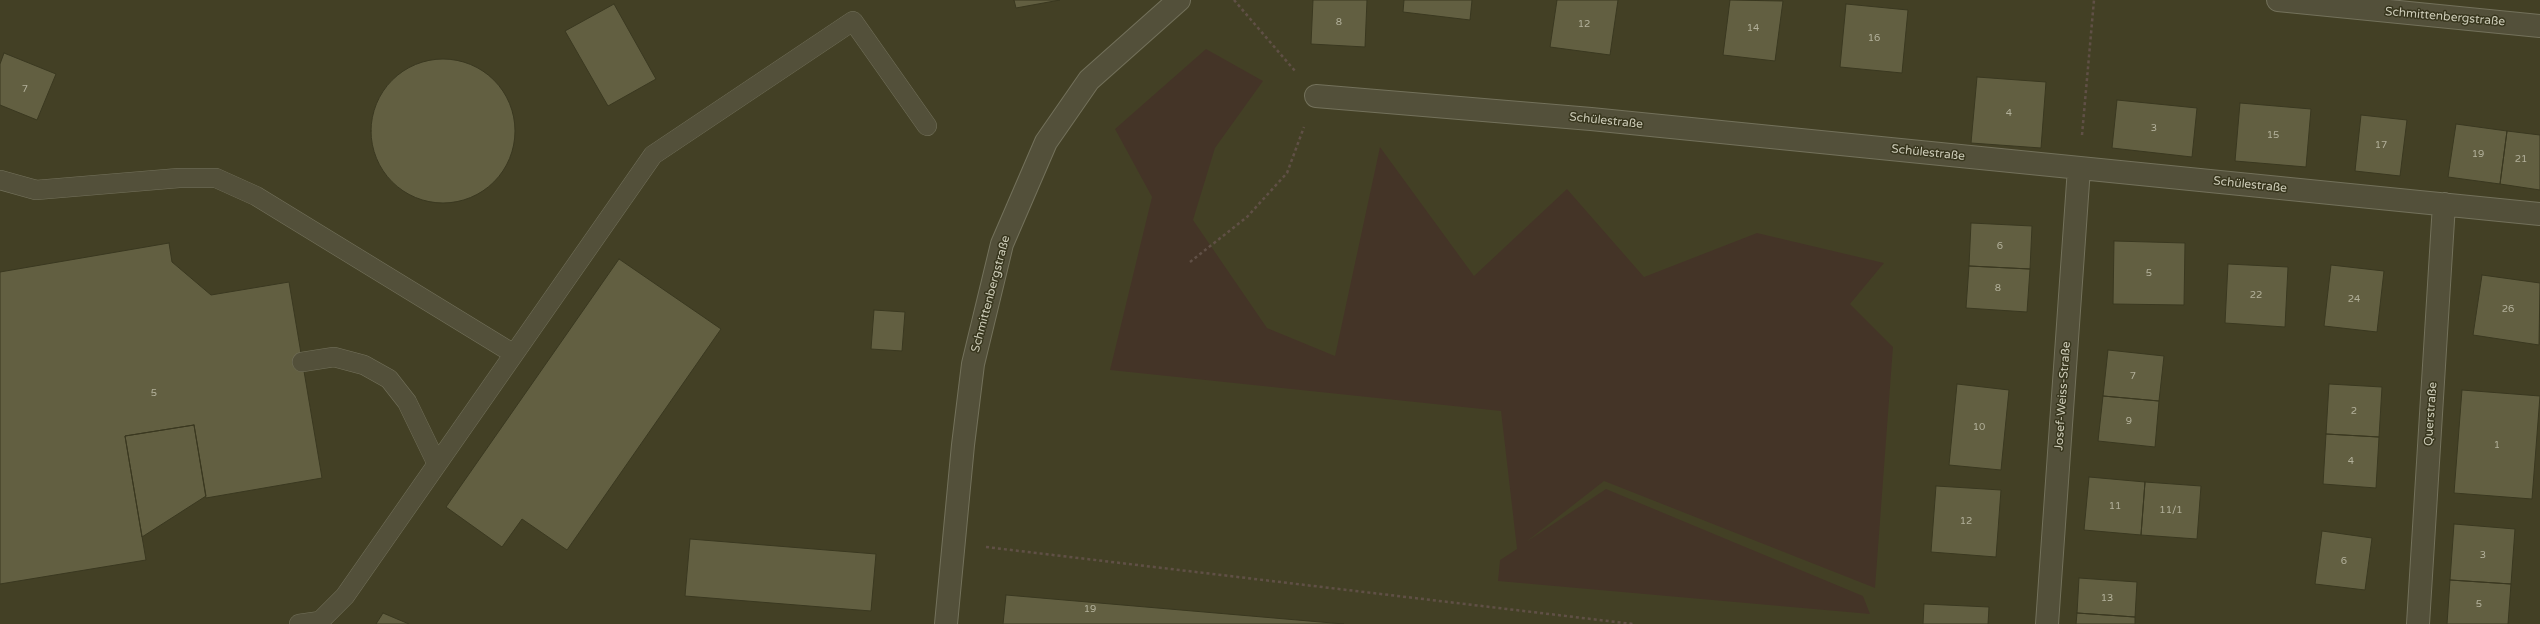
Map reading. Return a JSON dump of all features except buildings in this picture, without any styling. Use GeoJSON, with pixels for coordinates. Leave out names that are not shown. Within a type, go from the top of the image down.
{"type":"FeatureCollection","features":[{"type":"Feature","properties":{"kind":"street","name":"Schmittenbergstraße"},"geometry":{"type":"LineString","coordinates":[[946,624],[953,543],[973,364],[1002,244],[1046,142],[1089,80],[1179,0]]}},
{"type":"Feature","properties":{"kind":"street","name":"Schmittenbergstraße"},"geometry":{"type":"LineString","coordinates":[[2278,0],[2540,26]]}},
{"type":"Feature","properties":{"kind":"street","name":"Schülestraße"},"geometry":{"type":"LineString","coordinates":[[1316,96],[1591,119],[2540,214]]}},
{"type":"Feature","properties":{"kind":"street","name":"Josef-Weiss-Straße"},"geometry":{"type":"LineString","coordinates":[[2048,624],[2079,168]]}},
{"type":"Feature","properties":{"kind":"street","name":"Querstraße"},"geometry":{"type":"LineString","coordinates":[[2418,624],[2444,204]]}},
{"type":"Feature","properties":{"kind":"lane"},"geometry":{"type":"LineString","coordinates":[[299,624],[319,622],[345,596],[653,155],[853,21],[927,126]]}},
{"type":"Feature","properties":{"kind":"lane"},"geometry":{"type":"LineString","coordinates":[[0,180],[36,190],[179,178],[216,178],[256,196],[514,354]]}},
{"type":"Feature","properties":{"kind":"lane"},"geometry":{"type":"LineString","coordinates":[[302,362],[334,357],[364,364],[389,379],[407,402],[438,464]]}},
{"type":"Feature","properties":{"kind":"path"},"geometry":{"type":"LineString","coordinates":[[1190,262],[1247,217],[1287,173],[1316,96],[1234,0]]}},
{"type":"Feature","properties":{"kind":"path"},"geometry":{"type":"LineString","coordinates":[[2079,168],[2094,0]]}},
{"type":"Feature","properties":{"kind":"path"},"geometry":{"type":"LineString","coordinates":[[953,543],[1633,624]]}},
{"type":"Feature","properties":{"kind":"shaded area"},"geometry":{"type":"Polygon","coordinates":[[[1206,49],[1263,81],[1215,148],[1193,220],[1267,328],[1335,356],[1380,147],[1474,276],[1567,189],[1644,277],[1757,233],[1884,263],[1850,304],[1893,347],[1875,588],[1604,481],[1526,542],[1606,489],[1863,596],[1870,614],[1498,581],[1500,560],[1517,549],[1501,411],[1110,370],[1152,197],[1115,129],[1206,49]]]}}]}
